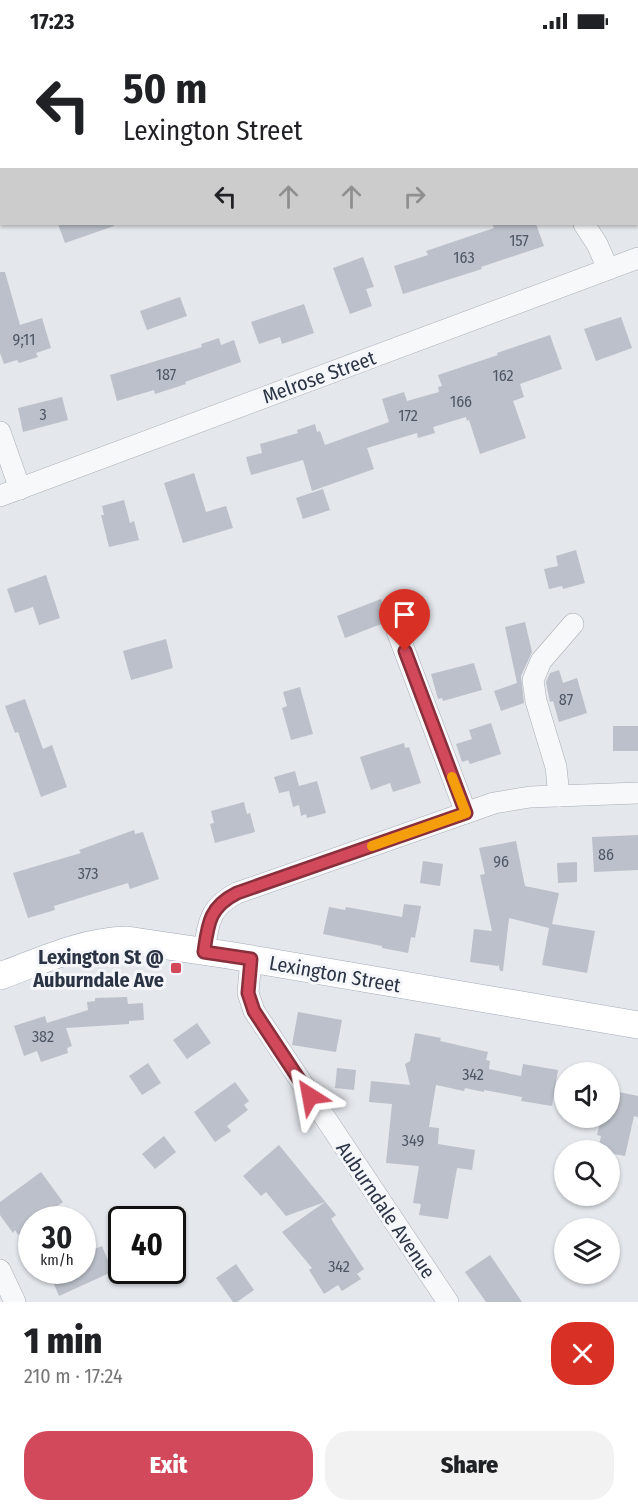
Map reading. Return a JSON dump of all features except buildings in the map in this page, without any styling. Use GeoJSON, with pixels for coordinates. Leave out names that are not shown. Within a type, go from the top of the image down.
{"type":"FeatureCollection","features":[{"type":"Feature","properties":{"kind":"main road","name":"Lexington Street"},"geometry":{"type":"LineString","coordinates":[[0,976],[83,946],[112,941],[143,942],[638,1025]]}},
{"type":"Feature","properties":{"kind":"street"},"geometry":{"type":"LineString","coordinates":[[585,225],[597,244],[608,269]]}},
{"type":"Feature","properties":{"kind":"street","name":"Melrose Street"},"geometry":{"type":"LineString","coordinates":[[0,496],[638,258]]}},
{"type":"Feature","properties":{"kind":"street"},"geometry":{"type":"LineString","coordinates":[[0,432],[20,489]]}},
{"type":"Feature","properties":{"kind":"street"},"geometry":{"type":"LineString","coordinates":[[559,796],[556,767],[536,701],[533,680],[541,661],[573,624]]}},
{"type":"Feature","properties":{"kind":"street"},"geometry":{"type":"LineString","coordinates":[[397,631],[466,813]]}},
{"type":"Feature","properties":{"kind":"street"},"geometry":{"type":"LineString","coordinates":[[204,952],[211,917],[219,904],[228,898],[466,813],[512,799],[638,794]]}},
{"type":"Feature","properties":{"kind":"street","name":"Auburndale Avenue"},"geometry":{"type":"LineString","coordinates":[[251,959],[248,993],[254,1011],[448,1302]]}},
{"type":"Feature","properties":{"kind":"street"},"geometry":{"type":"LineString","coordinates":[[0,1270],[15,1302]]}},
{"type":"Feature","properties":{"kind":"slow traffic"},"geometry":{"type":"LineString","coordinates":[[372,846],[466,813],[452,777]]}},
{"type":"Feature","properties":{"kind":"place","name":"Lexington St @ Auburndale Ave"},"geometry":{"type":"Point","coordinates":[176,968]}},
{"type":"Feature","properties":{"kind":"route"},"geometry":{"type":"LineString","coordinates":[[310,1096],[260,1022],[250,1002],[248,983],[251,959],[204,952],[207,932],[211,917],[219,904],[237,893],[466,813],[405,651]]}}]}
